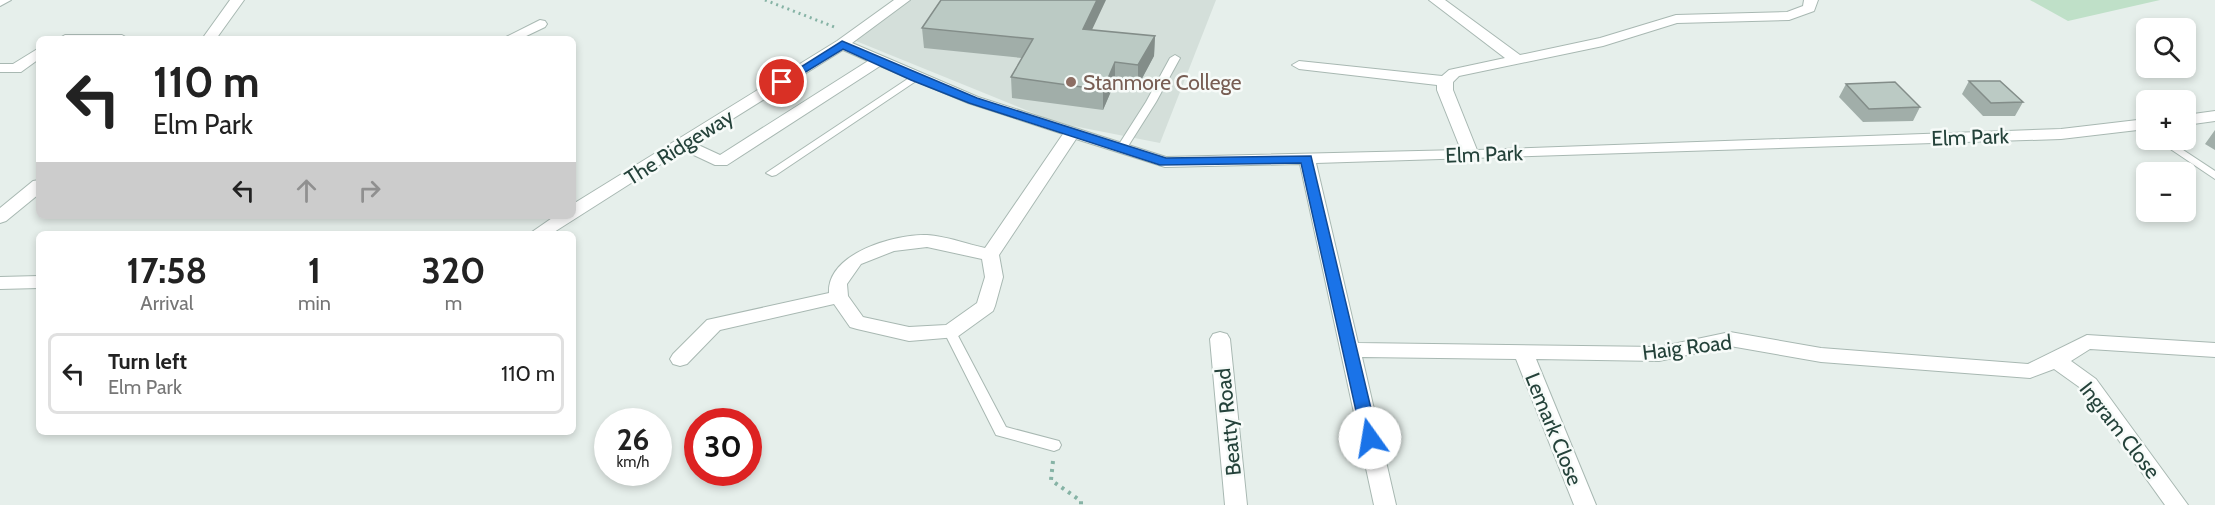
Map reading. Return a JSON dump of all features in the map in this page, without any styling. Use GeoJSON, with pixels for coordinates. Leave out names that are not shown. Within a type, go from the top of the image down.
{"type":"FeatureCollection","features":[{"type":"Feature","properties":{"kind":"street"},"geometry":{"type":"LineString","coordinates":[[211,36],[237,0]]}},
{"type":"Feature","properties":{"kind":"street","name":"The Ridgeway"},"geometry":{"type":"LineString","coordinates":[[576,210],[849,40],[903,0]]}},
{"type":"Feature","properties":{"kind":"street"},"geometry":{"type":"LineString","coordinates":[[1436,0],[1519,61]]}},
{"type":"Feature","properties":{"kind":"street"},"geometry":{"type":"LineString","coordinates":[[1299,65],[1445,81],[1454,73],[1471,68],[1519,61],[1603,42],[1676,19],[1789,16],[1809,8],[1811,0]]}},
{"type":"Feature","properties":{"kind":"street"},"geometry":{"type":"LineString","coordinates":[[515,36],[540,24]]}},
{"type":"Feature","properties":{"kind":"street","name":"Elm Park"},"geometry":{"type":"LineString","coordinates":[[849,40],[878,61],[973,100],[1165,162],[1471,155],[2061,134],[2136,127]]}},
{"type":"Feature","properties":{"kind":"street"},"geometry":{"type":"LineString","coordinates":[[0,68],[16,69],[36,54]]}},
{"type":"Feature","properties":{"kind":"street"},"geometry":{"type":"LineString","coordinates":[[682,144],[721,162],[878,61]]}},
{"type":"Feature","properties":{"kind":"street"},"geometry":{"type":"LineString","coordinates":[[1445,81],[1445,90],[1471,155]]}},
{"type":"Feature","properties":{"kind":"street"},"geometry":{"type":"LineString","coordinates":[[2196,119],[2215,116]]}},
{"type":"Feature","properties":{"kind":"street"},"geometry":{"type":"LineString","coordinates":[[990,255],[927,241],[891,246],[855,260],[838,283],[839,297],[857,322],[909,334],[950,332],[986,306],[994,277],[990,255],[1072,133]]}},
{"type":"Feature","properties":{"kind":"street"},"geometry":{"type":"LineString","coordinates":[[1307,159],[1385,505]]}},
{"type":"Feature","properties":{"kind":"street"},"geometry":{"type":"LineString","coordinates":[[0,218],[36,187]]}},
{"type":"Feature","properties":{"kind":"street"},"geometry":{"type":"LineString","coordinates":[[543,231],[562,219]]}},
{"type":"Feature","properties":{"kind":"street"},"geometry":{"type":"LineString","coordinates":[[0,283],[36,282]]}},
{"type":"Feature","properties":{"kind":"street"},"geometry":{"type":"LineString","coordinates":[[680,358],[714,325],[839,297]]}},
{"type":"Feature","properties":{"kind":"street","name":"Beatty Road"},"geometry":{"type":"LineString","coordinates":[[1220,339],[1236,505]]}},
{"type":"Feature","properties":{"kind":"street","name":"Haig Road"},"geometry":{"type":"LineString","coordinates":[[1350,350],[1659,354],[1730,339],[1821,356],[2030,371],[2056,360],[2087,342],[2215,350]]}},
{"type":"Feature","properties":{"kind":"street","name":"Lemark Close"},"geometry":{"type":"LineString","coordinates":[[1523,353],[1585,505]]}},
{"type":"Feature","properties":{"kind":"street","name":"Ingram Close"},"geometry":{"type":"LineString","coordinates":[[2056,360],[2089,384],[2177,505]]}},
{"type":"Feature","properties":{"kind":"lane"},"geometry":{"type":"LineString","coordinates":[[1121,149],[1151,102],[1175,58]]}},
{"type":"Feature","properties":{"kind":"lane"},"geometry":{"type":"LineString","coordinates":[[772,173],[915,77]]}},
{"type":"Feature","properties":{"kind":"lane"},"geometry":{"type":"LineString","coordinates":[[2177,150],[2215,176]]}},
{"type":"Feature","properties":{"kind":"lane"},"geometry":{"type":"LineString","coordinates":[[950,332],[1001,431],[1054,445]]}},
{"type":"Feature","properties":{"kind":"path"},"geometry":{"type":"LineString","coordinates":[[765,0],[849,40]]}},
{"type":"Feature","properties":{"kind":"path"},"geometry":{"type":"LineString","coordinates":[[1054,445],[1051,480],[1081,501],[1081,505]]}},
{"type":"Feature","properties":{"kind":"shaded area","name":"Stanmore College"},"geometry":{"type":"Polygon","coordinates":[[[908,0],[1216,0],[1160,143],[1058,123],[856,41],[908,0]]]}},
{"type":"Feature","properties":{"kind":"green space"},"geometry":{"type":"Polygon","coordinates":[[[2030,0],[2160,0],[2068,21],[2030,0]]]}},
{"type":"Feature","properties":{"kind":"building"},"geometry":{"type":"Polygon","coordinates":[[[941,0],[1097,0],[1083,29],[1155,36],[1138,65],[1115,62],[1103,90],[1011,77],[1033,39],[922,28],[941,0]]]}},
{"type":"Feature","properties":{"kind":"building"},"geometry":{"type":"Polygon","coordinates":[[[1969,81],[2000,81],[2023,102],[1991,103],[1969,81]]]}},
{"type":"Feature","properties":{"kind":"building"},"geometry":{"type":"Polygon","coordinates":[[[1895,82],[1920,107],[1869,109],[1846,84],[1895,82]]]}},
{"type":"Feature","properties":{"kind":"place","name":"Stanmore College"},"geometry":{"type":"Point","coordinates":[1071,82]}},
{"type":"Feature","properties":{"kind":"route"},"geometry":{"type":"LineString","coordinates":[[782,82],[842,44],[973,100],[1165,162],[1307,159],[1370,438]]}}]}
